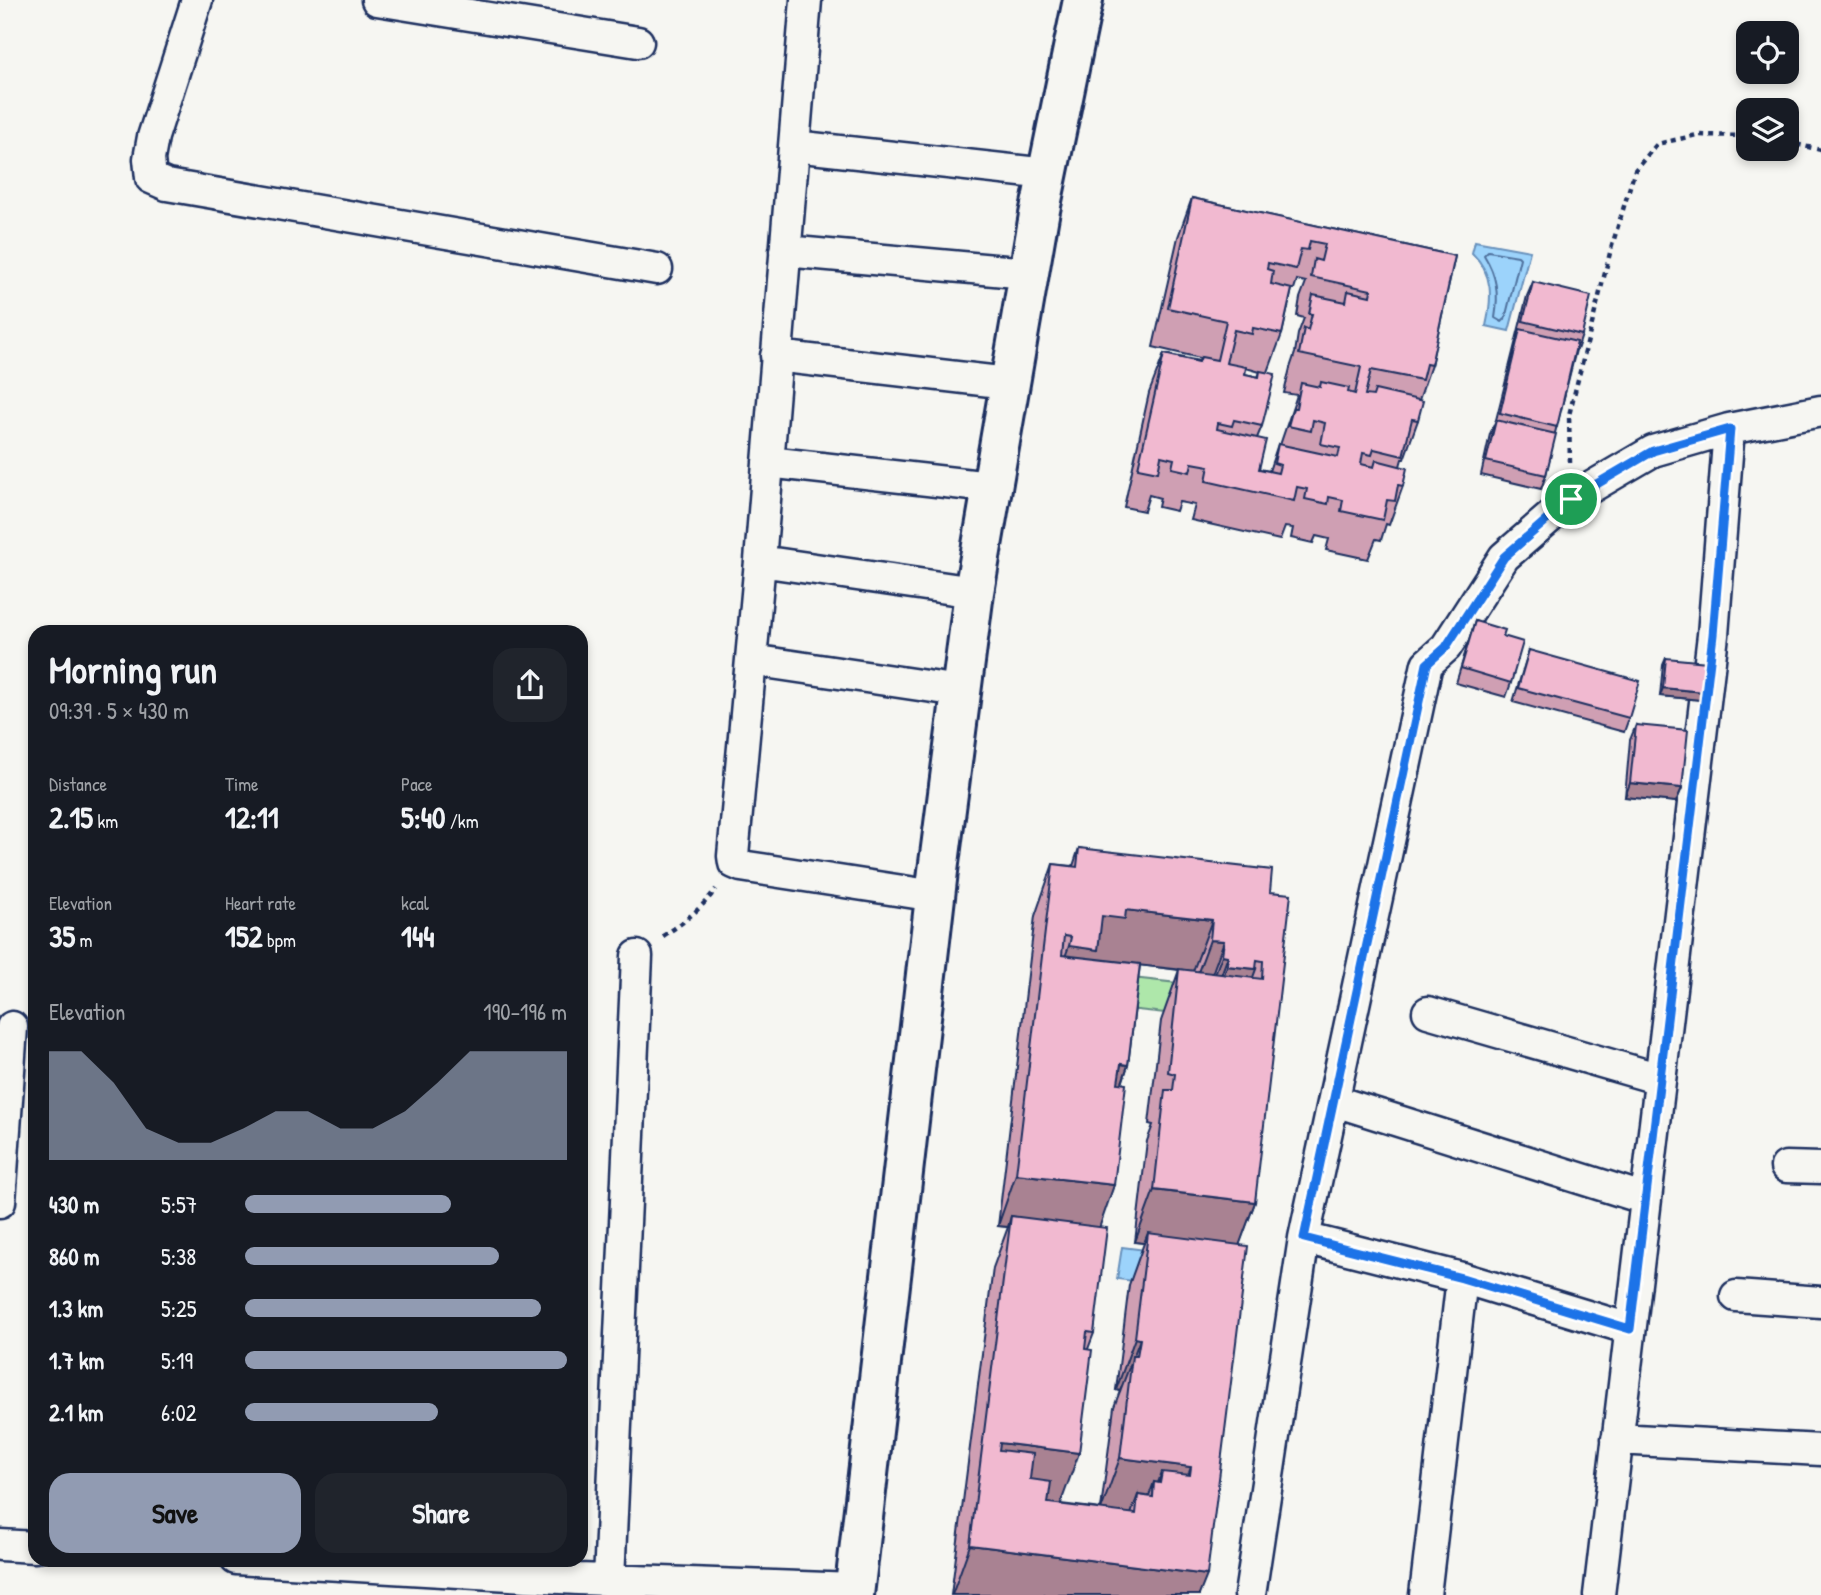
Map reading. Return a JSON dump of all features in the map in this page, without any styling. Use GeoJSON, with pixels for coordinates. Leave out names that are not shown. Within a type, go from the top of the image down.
{"type":"FeatureCollection","features":[{"type":"Feature","properties":{"kind":"street"},"geometry":{"type":"LineString","coordinates":[[197,0],[153,137],[149,159],[151,178],[167,186],[657,269]]}},
{"type":"Feature","properties":{"kind":"street"},"geometry":{"type":"LineString","coordinates":[[377,0],[638,42]]}},
{"type":"Feature","properties":{"kind":"street"},"geometry":{"type":"LineString","coordinates":[[806,0],[734,863],[936,896]]}},
{"type":"Feature","properties":{"kind":"street"},"geometry":{"type":"LineString","coordinates":[[445,1567],[609,1580],[854,1592],[960,691],[974,592],[1028,273],[1083,0]]}},
{"type":"Feature","properties":{"kind":"street"},"geometry":{"type":"LineString","coordinates":[[794,145],[1048,174]]}},
{"type":"Feature","properties":{"kind":"street"},"geometry":{"type":"LineString","coordinates":[[785,251],[1028,273]]}},
{"type":"Feature","properties":{"kind":"street"},"geometry":{"type":"LineString","coordinates":[[776,356],[1008,383]]}},
{"type":"Feature","properties":{"kind":"street"},"geometry":{"type":"LineString","coordinates":[[1250,1595],[1304,1238],[1427,664],[1446,647],[1504,557],[1571,499],[1653,451],[1730,429],[1821,411]]}},
{"type":"Feature","properties":{"kind":"street"},"geometry":{"type":"LineString","coordinates":[[1599,1595],[1713,635],[1730,429]]}},
{"type":"Feature","properties":{"kind":"street"},"geometry":{"type":"LineString","coordinates":[[768,462],[990,487]]}},
{"type":"Feature","properties":{"kind":"street"},"geometry":{"type":"LineString","coordinates":[[760,561],[974,592]]}},
{"type":"Feature","properties":{"kind":"street"},"geometry":{"type":"LineString","coordinates":[[752,660],[960,691]]}},
{"type":"Feature","properties":{"kind":"street"},"geometry":{"type":"LineString","coordinates":[[609,1580],[637,956]]}},
{"type":"Feature","properties":{"kind":"street"},"geometry":{"type":"LineString","coordinates":[[1428,1012],[1660,1079]]}},
{"type":"Feature","properties":{"kind":"street"},"geometry":{"type":"LineString","coordinates":[[0,1202],[12,1027]]}},
{"type":"Feature","properties":{"kind":"street"},"geometry":{"type":"LineString","coordinates":[[1335,1101],[1646,1199]]}},
{"type":"Feature","properties":{"kind":"street"},"geometry":{"type":"LineString","coordinates":[[1786,1167],[1821,1168]]}},
{"type":"Feature","properties":{"kind":"street"},"geometry":{"type":"LineString","coordinates":[[1304,1238],[1462,1278],[1630,1329]]}},
{"type":"Feature","properties":{"kind":"street"},"geometry":{"type":"LineString","coordinates":[[1425,1595],[1462,1278]]}},
{"type":"Feature","properties":{"kind":"street"},"geometry":{"type":"LineString","coordinates":[[1736,1296],[1821,1302]]}},
{"type":"Feature","properties":{"kind":"street"},"geometry":{"type":"LineString","coordinates":[[1618,1439],[1821,1451]]}},
{"type":"Feature","properties":{"kind":"street"},"geometry":{"type":"LineString","coordinates":[[0,1545],[28,1547]]}},
{"type":"Feature","properties":{"kind":"path"},"geometry":{"type":"LineString","coordinates":[[1571,499],[1569,415],[1611,249],[1635,170],[1657,144],[1697,135],[1736,136]]}},
{"type":"Feature","properties":{"kind":"path"},"geometry":{"type":"LineString","coordinates":[[1799,145],[1821,150]]}},
{"type":"Feature","properties":{"kind":"path"},"geometry":{"type":"LineString","coordinates":[[637,956],[707,902],[734,863]]}},
{"type":"Feature","properties":{"kind":"green space"},"geometry":{"type":"Polygon","coordinates":[[[1114,976],[1177,983],[1174,1014],[1110,1007],[1114,976]]]}},
{"type":"Feature","properties":{"kind":"water"},"geometry":{"type":"Polygon","coordinates":[[[1475,241],[1530,251],[1509,331],[1486,326],[1490,287],[1484,269],[1472,253],[1475,241]]]}},
{"type":"Feature","properties":{"kind":"water"},"geometry":{"type":"Polygon","coordinates":[[[1122,1247],[1217,1259],[1213,1291],[1117,1279],[1122,1247]]]}},
{"type":"Feature","properties":{"kind":"building"},"geometry":{"type":"Polygon","coordinates":[[[1192,198],[1455,256],[1431,365],[1426,364],[1422,380],[1371,370],[1365,395],[1373,396],[1375,390],[1423,401],[1418,420],[1412,419],[1403,456],[1374,449],[1372,455],[1363,453],[1361,464],[1374,467],[1376,460],[1407,468],[1403,486],[1398,485],[1395,501],[1387,500],[1383,520],[1341,511],[1343,500],[1329,497],[1328,504],[1305,499],[1307,489],[1297,487],[1294,501],[1206,481],[1209,466],[1192,463],[1190,472],[1172,468],[1174,459],[1161,456],[1158,472],[1138,468],[1164,354],[1199,362],[1201,357],[1217,360],[1226,321],[1168,308],[1192,198]],[[1310,241],[1308,250],[1301,249],[1296,269],[1268,263],[1267,269],[1273,271],[1271,284],[1292,289],[1282,334],[1253,328],[1252,334],[1234,330],[1226,363],[1246,367],[1245,374],[1259,377],[1260,371],[1275,374],[1262,426],[1234,420],[1232,426],[1218,423],[1217,429],[1266,440],[1259,469],[1278,473],[1280,465],[1274,463],[1278,444],[1338,457],[1340,448],[1321,444],[1325,423],[1313,420],[1311,431],[1288,426],[1293,408],[1296,408],[1301,383],[1320,387],[1321,382],[1349,388],[1348,392],[1355,394],[1361,367],[1299,354],[1304,328],[1308,330],[1312,314],[1309,314],[1313,295],[1346,302],[1348,291],[1370,296],[1371,290],[1311,277],[1314,259],[1321,261],[1325,244],[1310,241]]]}},
{"type":"Feature","properties":{"kind":"building"},"geometry":{"type":"Polygon","coordinates":[[[1533,282],[1591,296],[1582,335],[1523,321],[1533,282]]]}},
{"type":"Feature","properties":{"kind":"building"},"geometry":{"type":"Polygon","coordinates":[[[1520,329],[1577,342],[1557,427],[1500,413],[1520,329]]]}},
{"type":"Feature","properties":{"kind":"building"},"geometry":{"type":"Polygon","coordinates":[[[1496,420],[1556,434],[1546,475],[1486,461],[1496,420]]]}},
{"type":"Feature","properties":{"kind":"building"},"geometry":{"type":"Polygon","coordinates":[[[1475,621],[1505,630],[1503,636],[1523,642],[1511,683],[1461,668],[1475,621]]]}},
{"type":"Feature","properties":{"kind":"building"},"geometry":{"type":"Polygon","coordinates":[[[1529,650],[1640,681],[1629,718],[1518,688],[1529,650]]]}},
{"type":"Feature","properties":{"kind":"building"},"geometry":{"type":"Polygon","coordinates":[[[1666,658],[1707,662],[1704,692],[1663,688],[1666,658]]]}},
{"type":"Feature","properties":{"kind":"building"},"geometry":{"type":"Polygon","coordinates":[[[1636,725],[1688,730],[1682,788],[1630,783],[1636,725]]]}},
{"type":"Feature","properties":{"kind":"building"},"geometry":{"type":"Polygon","coordinates":[[[1079,848],[1272,870],[1270,892],[1291,894],[1255,1202],[1154,1190],[1165,1090],[1173,1090],[1175,1074],[1168,1072],[1179,969],[1262,979],[1263,961],[1257,960],[1256,969],[1227,966],[1228,956],[1222,955],[1224,941],[1210,940],[1212,920],[1126,910],[1125,919],[1102,916],[1098,950],[1069,946],[1071,937],[1064,936],[1062,955],[1140,964],[1128,1065],[1121,1064],[1118,1083],[1126,1084],[1114,1185],[1016,1174],[1053,864],[1077,867],[1079,848]]]}},
{"type":"Feature","properties":{"kind":"building"},"geometry":{"type":"Polygon","coordinates":[[[1011,1216],[1107,1228],[1094,1333],[1087,1332],[1085,1349],[1092,1350],[1079,1453],[1000,1443],[999,1450],[1033,1454],[1030,1479],[1051,1482],[1048,1503],[1136,1514],[1138,1495],[1153,1497],[1154,1482],[1160,1483],[1162,1472],[1190,1475],[1191,1467],[1120,1458],[1132,1356],[1137,1356],[1140,1339],[1135,1338],[1148,1233],[1248,1246],[1207,1575],[970,1545],[1011,1216]]]}},
{"type":"Feature","properties":{"kind":"route"},"geometry":{"type":"LineString","coordinates":[[1730,429],[1713,635],[1630,1329],[1462,1278],[1304,1238],[1427,664],[1446,647],[1504,557],[1571,499],[1653,451],[1730,429]]}}]}
